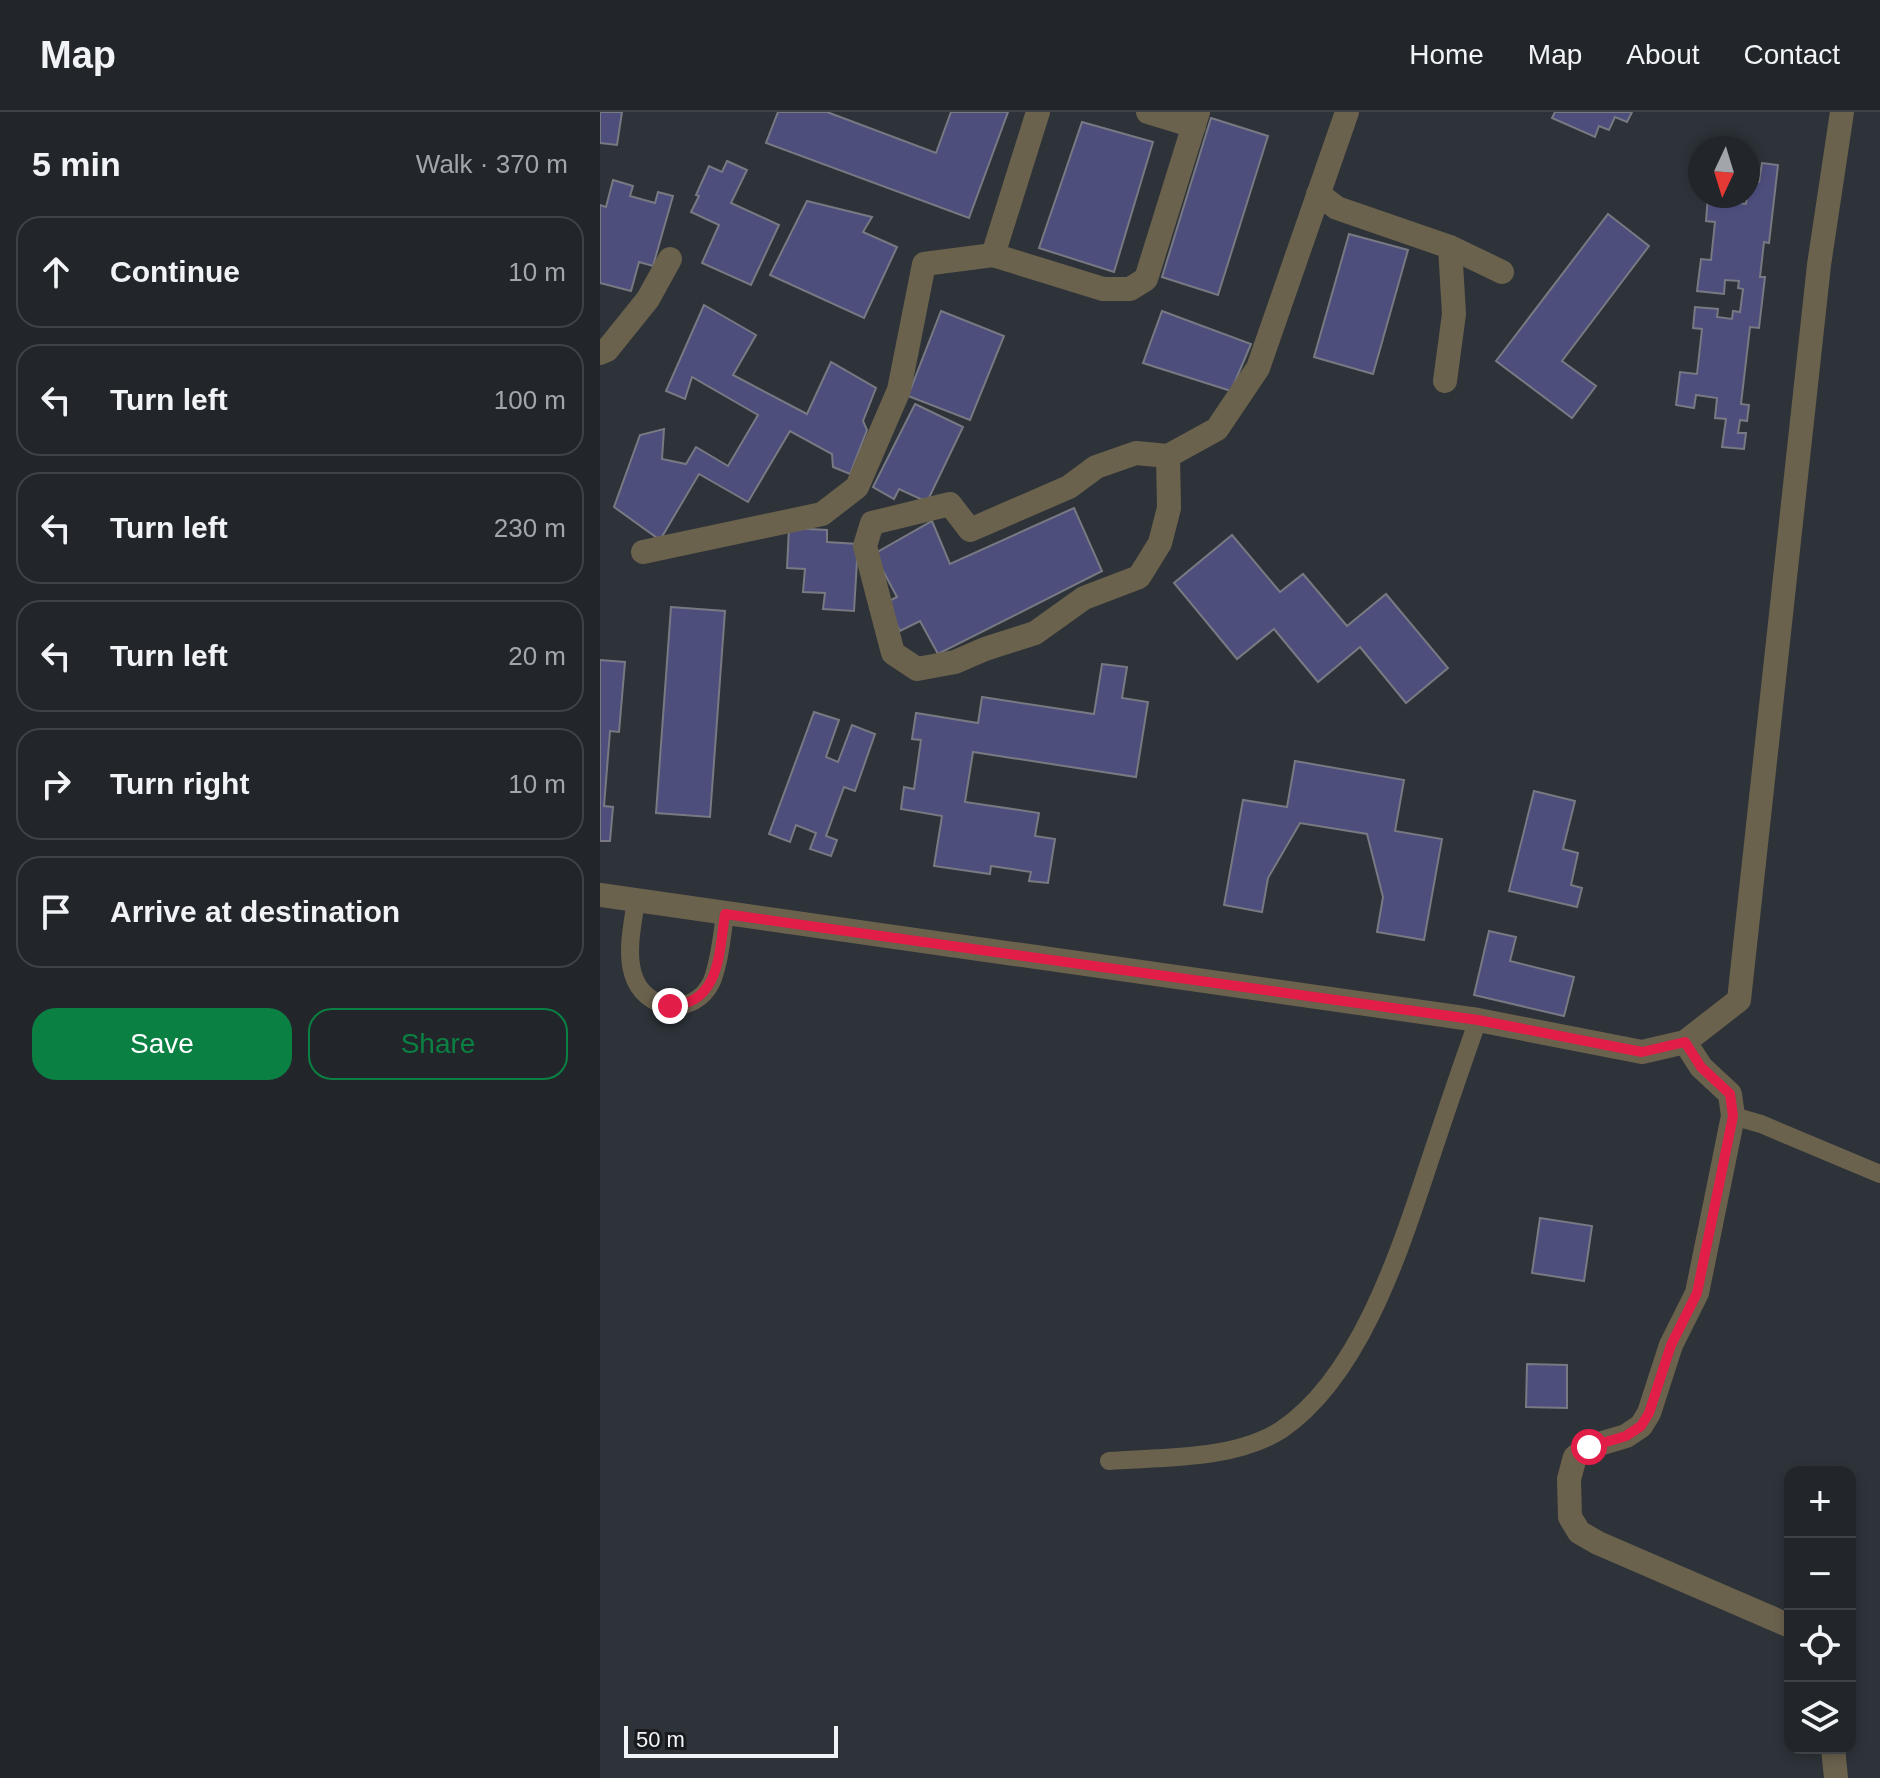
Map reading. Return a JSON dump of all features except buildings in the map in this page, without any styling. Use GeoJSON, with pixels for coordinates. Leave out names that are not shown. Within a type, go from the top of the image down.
{"type":"FeatureCollection","features":[{"type":"Feature","properties":{"kind":"street"},"geometry":{"type":"LineString","coordinates":[[993,255],[1038,112]]}},
{"type":"Feature","properties":{"kind":"street"},"geometry":{"type":"LineString","coordinates":[[643,552],[822,514],[857,487],[899,390],[924,264],[993,255],[1103,289],[1130,289],[1146,279],[1196,119],[1148,112]]}},
{"type":"Feature","properties":{"kind":"street"},"geometry":{"type":"LineString","coordinates":[[1168,456],[1169,508],[1160,543],[1139,577],[1084,598],[1035,633],[955,662],[917,669],[893,653],[865,546],[872,523],[950,504],[970,530],[1069,487],[1096,467],[1136,453],[1168,456],[1217,429],[1258,368],[1347,112]]}},
{"type":"Feature","properties":{"kind":"street"},"geometry":{"type":"LineString","coordinates":[[600,895],[1478,1020],[1642,1052],[1685,1042],[1739,1000],[1819,265],[1842,112]]}},
{"type":"Feature","properties":{"kind":"street"},"geometry":{"type":"LineString","coordinates":[[1318,194],[1337,208],[1450,247],[1502,272]]}},
{"type":"Feature","properties":{"kind":"street"},"geometry":{"type":"LineString","coordinates":[[1445,381],[1454,314],[1450,247]]}},
{"type":"Feature","properties":{"kind":"street"},"geometry":{"type":"LineString","coordinates":[[600,353],[607,350],[648,299],[670,259]]}},
{"type":"Feature","properties":{"kind":"street"},"geometry":{"type":"LineString","coordinates":[[1685,1042],[1701,1067],[1730,1094],[1733,1116],[1697,1293],[1671,1345],[1649,1413],[1641,1426],[1626,1436],[1589,1447],[1575,1457],[1569,1479],[1570,1517],[1579,1532],[1598,1543],[1784,1623]]}},
{"type":"Feature","properties":{"kind":"street"},"geometry":{"type":"LineString","coordinates":[[1834,1754],[1836,1778]]}},
{"type":"Feature","properties":{"kind":"lane"},"geometry":{"type":"LineString","coordinates":[[636,900],[630,949],[633,973],[641,991],[655,1002],[670,1006],[686,1006],[700,999],[711,982],[725,914]]}},
{"type":"Feature","properties":{"kind":"lane"},"geometry":{"type":"LineString","coordinates":[[1109,1461],[1223,1453],[1279,1431],[1316,1401],[1358,1339],[1398,1255],[1478,1020]]}},
{"type":"Feature","properties":{"kind":"lane"},"geometry":{"type":"LineString","coordinates":[[1733,1116],[1761,1124],[1880,1174]]}},
{"type":"Feature","properties":{"kind":"route"},"geometry":{"type":"LineString","coordinates":[[670,1006],[686,1006],[700,999],[711,982],[725,914],[1478,1020],[1642,1052],[1685,1042],[1701,1067],[1730,1094],[1733,1116],[1697,1293],[1671,1345],[1649,1413],[1641,1426],[1626,1436],[1589,1447]]}}]}
